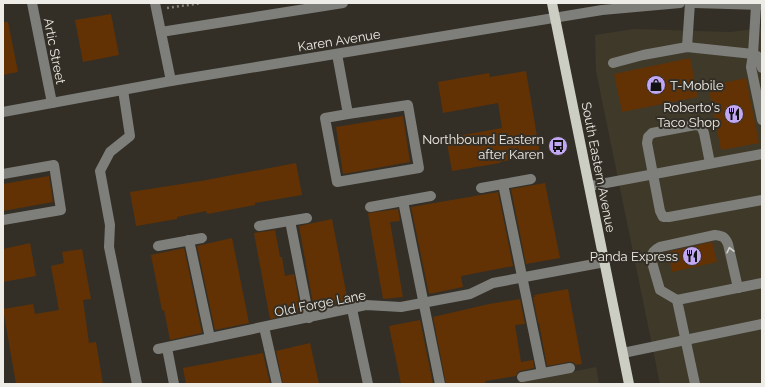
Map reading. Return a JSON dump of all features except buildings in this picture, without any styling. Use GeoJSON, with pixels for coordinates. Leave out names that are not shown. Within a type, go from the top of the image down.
{"type":"FeatureCollection","features":[{"type":"Feature","properties":{"kind":"main road","name":"South Eastern Avenue"},"geometry":{"type":"LineString","coordinates":[[552,3],[629,384]]}},
{"type":"Feature","properties":{"kind":"street","name":"Artic Street"},"geometry":{"type":"LineString","coordinates":[[32,3],[52,103]]}},
{"type":"Feature","properties":{"kind":"street"},"geometry":{"type":"LineString","coordinates":[[161,32],[343,3]]}},
{"type":"Feature","properties":{"kind":"street","name":"Karen Avenue"},"geometry":{"type":"LineString","coordinates":[[3,112],[171,81],[602,10],[680,3]]}},
{"type":"Feature","properties":{"kind":"street"},"geometry":{"type":"LineString","coordinates":[[687,47],[690,3]]}},
{"type":"Feature","properties":{"kind":"street"},"geometry":{"type":"LineString","coordinates":[[695,3],[759,5],[751,67],[762,120]]}},
{"type":"Feature","properties":{"kind":"street"},"geometry":{"type":"LineString","coordinates":[[156,6],[171,81]]}},
{"type":"Feature","properties":{"kind":"street"},"geometry":{"type":"LineString","coordinates":[[613,63],[643,55],[687,47],[753,54],[757,56],[762,68]]}},
{"type":"Feature","properties":{"kind":"street"},"geometry":{"type":"LineString","coordinates":[[337,54],[348,114]]}},
{"type":"Feature","properties":{"kind":"street"},"geometry":{"type":"LineString","coordinates":[[123,90],[130,136],[110,152],[100,170],[110,225],[109,247],[137,384]]}},
{"type":"Feature","properties":{"kind":"street"},"geometry":{"type":"LineString","coordinates":[[408,105],[419,168],[337,182],[325,118],[348,114],[408,105]]}},
{"type":"Feature","properties":{"kind":"street"},"geometry":{"type":"LineString","coordinates":[[710,163],[704,133],[701,126],[695,125],[652,133],[648,137],[647,143],[660,211],[663,216],[669,217],[762,200]]}},
{"type":"Feature","properties":{"kind":"street"},"geometry":{"type":"LineString","coordinates":[[590,186],[762,154]]}},
{"type":"Feature","properties":{"kind":"street"},"geometry":{"type":"LineString","coordinates":[[3,174],[54,165],[62,210],[3,220]]}},
{"type":"Feature","properties":{"kind":"street"},"geometry":{"type":"LineString","coordinates":[[481,188],[531,179]]}},
{"type":"Feature","properties":{"kind":"street"},"geometry":{"type":"LineString","coordinates":[[503,184],[542,373]]}},
{"type":"Feature","properties":{"kind":"street"},"geometry":{"type":"LineString","coordinates":[[370,207],[431,196]]}},
{"type":"Feature","properties":{"kind":"street"},"geometry":{"type":"LineString","coordinates":[[403,201],[440,384]]}},
{"type":"Feature","properties":{"kind":"street"},"geometry":{"type":"LineString","coordinates":[[259,226],[307,218]]}},
{"type":"Feature","properties":{"kind":"street"},"geometry":{"type":"LineString","coordinates":[[290,221],[309,318]]}},
{"type":"Feature","properties":{"kind":"street"},"geometry":{"type":"LineString","coordinates":[[738,288],[728,244],[726,238],[721,236],[715,235],[660,247],[654,250],[652,254],[651,259],[660,290],[677,300],[738,288],[762,283]]}},
{"type":"Feature","properties":{"kind":"street"},"geometry":{"type":"LineString","coordinates":[[158,246],[202,238]]}},
{"type":"Feature","properties":{"kind":"street"},"geometry":{"type":"LineString","coordinates":[[189,240],[210,338]]}},
{"type":"Feature","properties":{"kind":"street","name":"Old Forge Lane"},"geometry":{"type":"LineString","coordinates":[[174,384],[162,349],[366,306],[401,307],[470,294],[493,283],[605,262]]}},
{"type":"Feature","properties":{"kind":"street"},"geometry":{"type":"LineString","coordinates":[[677,300],[694,384]]}},
{"type":"Feature","properties":{"kind":"street"},"geometry":{"type":"LineString","coordinates":[[352,309],[368,384]]}},
{"type":"Feature","properties":{"kind":"street"},"geometry":{"type":"LineString","coordinates":[[623,353],[762,324]]}},
{"type":"Feature","properties":{"kind":"street"},"geometry":{"type":"LineString","coordinates":[[264,327],[277,384]]}},
{"type":"Feature","properties":{"kind":"street"},"geometry":{"type":"LineString","coordinates":[[522,377],[570,368]]}},
{"type":"Feature","properties":{"kind":"path"},"geometry":{"type":"LineString","coordinates":[[156,6],[202,3]]}},
{"type":"Feature","properties":{"kind":"shaded area"},"geometry":{"type":"Polygon","coordinates":[[[762,28],[762,384],[660,384],[596,71],[595,35],[634,29],[730,32],[762,28]]]}},
{"type":"Feature","properties":{"kind":"shaded area"},"geometry":{"type":"Polygon","coordinates":[[[596,367],[599,384],[511,384],[596,367]]]}},
{"type":"Feature","properties":{"kind":"place","name":"T-Mobile"},"geometry":{"type":"Point","coordinates":[656,85]}},
{"type":"Feature","properties":{"kind":"place","name":"Roberto's Taco Shop"},"geometry":{"type":"Point","coordinates":[734,114]}},
{"type":"Feature","properties":{"kind":"place","name":"Northbound Eastern after Karen"},"geometry":{"type":"Point","coordinates":[558,146]}},
{"type":"Feature","properties":{"kind":"place","name":"Panda Express"},"geometry":{"type":"Point","coordinates":[692,256]}}]}
